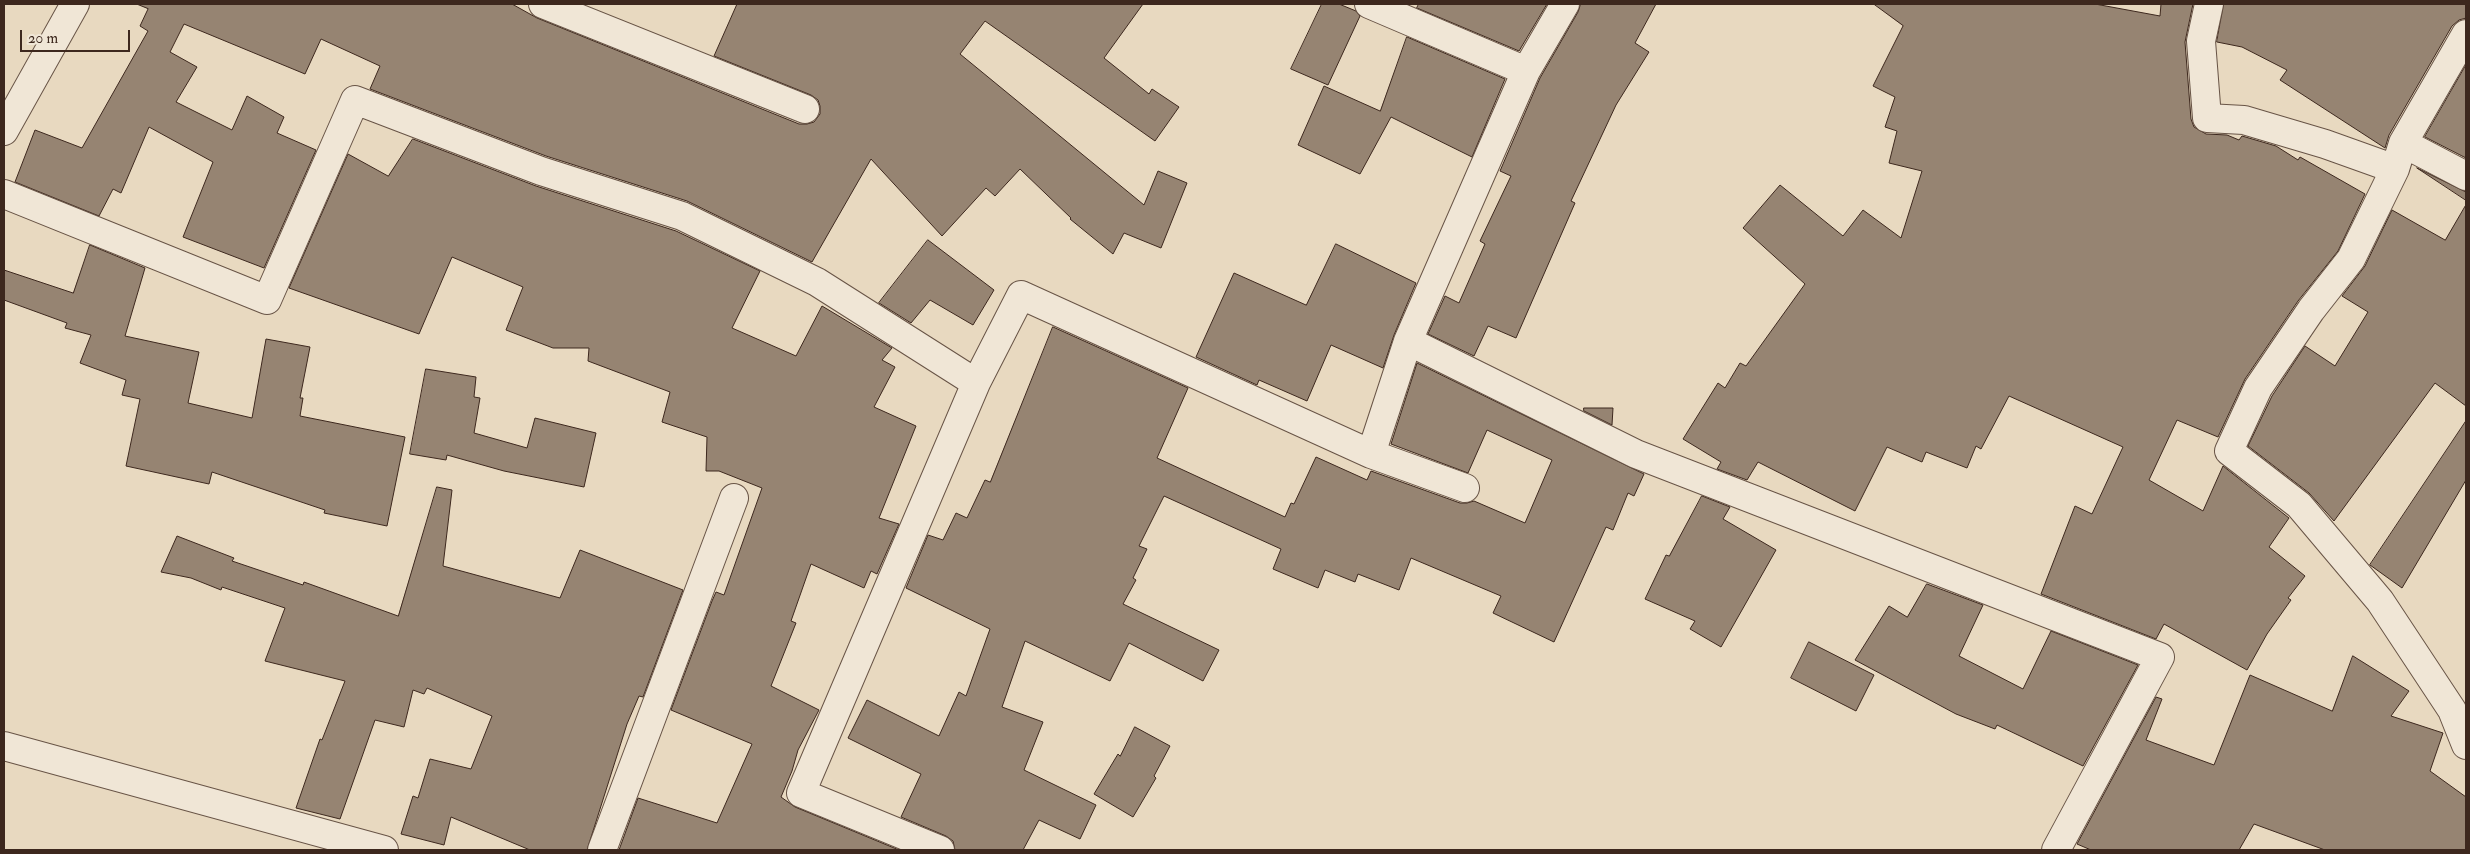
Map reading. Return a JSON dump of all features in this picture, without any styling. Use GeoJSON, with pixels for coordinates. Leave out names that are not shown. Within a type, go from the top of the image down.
{"type":"FeatureCollection","features":[{"type":"Feature","properties":{"kind":"street"},"geometry":{"type":"LineString","coordinates":[[4,131],[75,4]]}},
{"type":"Feature","properties":{"kind":"street"},"geometry":{"type":"LineString","coordinates":[[543,4],[805,109]]}},
{"type":"Feature","properties":{"kind":"street"},"geometry":{"type":"LineString","coordinates":[[1369,4],[1526,71]]}},
{"type":"Feature","properties":{"kind":"street"},"geometry":{"type":"LineString","coordinates":[[1372,454],[1408,341],[1526,71],[1565,4]]}},
{"type":"Feature","properties":{"kind":"street"},"geometry":{"type":"LineString","coordinates":[[2209,4],[2201,41],[2207,118],[2244,120],[2325,144],[2395,169]]}},
{"type":"Feature","properties":{"kind":"street"},"geometry":{"type":"LineString","coordinates":[[2466,34],[2403,143],[2395,169],[2351,259],[2311,310],[2258,388],[2229,451],[2299,505],[2380,601],[2452,710],[2466,745]]}},
{"type":"Feature","properties":{"kind":"street"},"geometry":{"type":"LineString","coordinates":[[4,194],[267,300],[355,100],[541,171],[682,216],[818,282],[976,383]]}},
{"type":"Feature","properties":{"kind":"street"},"geometry":{"type":"LineString","coordinates":[[2403,143],[2466,176]]}},
{"type":"Feature","properties":{"kind":"street"},"geometry":{"type":"LineString","coordinates":[[940,850],[801,793],[976,383],[1021,295],[1372,454],[1465,488]]}},
{"type":"Feature","properties":{"kind":"street"},"geometry":{"type":"LineString","coordinates":[[1408,341],[1636,454],[2160,657],[2056,850]]}},
{"type":"Feature","properties":{"kind":"street"},"geometry":{"type":"LineString","coordinates":[[602,850],[734,498]]}},
{"type":"Feature","properties":{"kind":"street"},"geometry":{"type":"LineString","coordinates":[[4,746],[384,850]]}},
{"type":"Feature","properties":{"kind":"building"},"geometry":{"type":"Polygon","coordinates":[[[137,4],[512,4],[537,18],[799,124],[807,124],[814,122],[820,114],[818,100],[811,95],[714,56],[737,4],[1143,4],[1104,58],[1149,94],[1152,89],[1179,107],[1155,141],[985,21],[960,54],[1144,205],[1158,171],[1187,183],[1161,248],[1124,233],[1113,254],[1070,219],[1020,169],[995,196],[986,188],[942,236],[871,159],[812,262],[687,201],[546,156],[370,89],[380,66],[321,39],[305,74],[184,24],[170,52],[197,67],[176,102],[232,130],[247,96],[284,117],[277,133],[316,150],[264,268],[183,237],[213,162],[149,127],[121,193],[113,189],[99,216],[15,182],[35,130],[82,148],[148,31],[140,26],[148,9],[137,4]]]}},
{"type":"Feature","properties":{"kind":"building"},"geometry":{"type":"Polygon","coordinates":[[[1322,4],[1339,4],[1356,11],[1360,16],[1328,85],[1291,69],[1322,4]]]}},
{"type":"Feature","properties":{"kind":"building"},"geometry":{"type":"Polygon","coordinates":[[[1419,4],[1547,4],[1519,51],[1417,8],[1419,4]]]}},
{"type":"Feature","properties":{"kind":"building"},"geometry":{"type":"Polygon","coordinates":[[[1581,4],[1656,4],[1635,43],[1649,52],[1616,105],[1571,201],[1575,203],[1516,338],[1488,326],[1474,356],[1428,334],[1445,296],[1459,303],[1485,244],[1480,241],[1511,176],[1500,171],[1540,78],[1581,4]]]}},
{"type":"Feature","properties":{"kind":"building"},"geometry":{"type":"Polygon","coordinates":[[[1874,4],[2095,4],[2160,16],[2161,4],[2193,4],[2185,42],[2191,119],[2194,127],[2206,134],[2227,135],[2239,140],[2242,136],[2276,146],[2298,160],[2300,157],[2365,194],[2338,251],[2298,301],[2245,379],[2218,437],[2177,420],[2149,480],[2203,511],[2223,466],[2289,518],[2269,547],[2305,576],[2288,598],[2291,600],[2267,634],[2247,670],[2164,624],[2156,639],[2041,594],[2075,506],[2092,514],[2123,447],[2009,396],[1981,449],[1976,446],[1967,468],[1926,452],[1922,462],[1887,447],[1855,511],[1758,462],[1747,480],[1717,469],[1721,462],[1683,439],[1718,383],[1725,388],[1740,363],[1746,366],[1805,284],[1743,228],[1780,185],[1843,236],[1863,210],[1901,238],[1922,171],[1889,163],[1897,131],[1885,127],[1895,97],[1873,86],[1903,26],[1874,4]]]}},
{"type":"Feature","properties":{"kind":"building"},"geometry":{"type":"Polygon","coordinates":[[[2224,4],[2466,4],[2466,18],[2459,20],[2452,26],[2389,135],[2385,148],[2280,80],[2287,70],[2242,47],[2217,42],[2224,4]]]}},
{"type":"Feature","properties":{"kind":"building"},"geometry":{"type":"Polygon","coordinates":[[[1407,37],[1505,79],[1472,157],[1391,117],[1360,174],[1298,145],[1324,86],[1380,111],[1407,37]]]}},
{"type":"Feature","properties":{"kind":"building"},"geometry":{"type":"Polygon","coordinates":[[[2466,65],[2466,158],[2425,137],[2466,65]]]}},
{"type":"Feature","properties":{"kind":"building"},"geometry":{"type":"Polygon","coordinates":[[[413,139],[536,186],[676,231],[760,271],[732,328],[796,356],[822,306],[892,348],[882,360],[895,367],[874,407],[916,426],[879,518],[899,524],[877,574],[871,571],[864,588],[811,564],[791,621],[796,623],[771,686],[819,710],[798,750],[792,771],[781,797],[795,807],[899,850],[619,850],[638,798],[717,823],[752,744],[671,710],[716,592],[724,595],[762,488],[719,471],[706,471],[707,437],[662,422],[670,392],[588,361],[589,348],[553,348],[506,330],[523,287],[452,257],[419,334],[289,288],[348,154],[388,176],[413,139]]]}},
{"type":"Feature","properties":{"kind":"building"},"geometry":{"type":"Polygon","coordinates":[[[2417,168],[2466,192],[2466,200],[2417,168]]]}},
{"type":"Feature","properties":{"kind":"building"},"geometry":{"type":"Polygon","coordinates":[[[2466,205],[2466,406],[2435,383],[2334,521],[2309,493],[2248,446],[2272,396],[2305,346],[2335,366],[2368,312],[2342,296],[2365,266],[2392,210],[2445,240],[2466,205]]]}},
{"type":"Feature","properties":{"kind":"building"},"geometry":{"type":"Polygon","coordinates":[[[928,240],[994,290],[973,325],[930,300],[911,323],[879,303],[928,240]]]}},
{"type":"Feature","properties":{"kind":"building"},"geometry":{"type":"Polygon","coordinates":[[[1336,244],[1416,283],[1394,335],[1383,368],[1331,345],[1307,401],[1259,380],[1257,385],[1196,357],[1234,273],[1306,305],[1336,244]]]}},
{"type":"Feature","properties":{"kind":"building"},"geometry":{"type":"Polygon","coordinates":[[[90,245],[145,268],[125,336],[199,352],[188,403],[252,418],[266,339],[310,347],[300,398],[303,398],[300,416],[405,437],[387,526],[324,513],[325,510],[212,472],[209,484],[126,466],[140,399],[122,395],[126,380],[80,363],[91,335],[65,328],[67,323],[4,300],[4,270],[73,293],[90,245]]]}},
{"type":"Feature","properties":{"kind":"building"},"geometry":{"type":"Polygon","coordinates":[[[1053,327],[1188,388],[1157,458],[1285,517],[1291,503],[1294,504],[1316,457],[1367,480],[1371,471],[1460,503],[1474,501],[1525,523],[1552,460],[1487,430],[1468,473],[1391,444],[1417,363],[1644,474],[1634,496],[1628,493],[1613,530],[1606,527],[1554,642],[1493,613],[1501,596],[1411,558],[1399,590],[1358,574],[1355,582],[1325,570],[1318,588],[1273,569],[1281,549],[1164,496],[1139,546],[1147,549],[1133,578],[1136,580],[1123,604],[1219,650],[1203,681],[1129,643],[1110,681],[1025,641],[1002,707],[1043,722],[1024,770],[1096,805],[1080,839],[1039,820],[1023,850],[955,850],[953,841],[946,836],[901,817],[921,774],[848,738],[867,700],[939,736],[959,692],[966,696],[990,629],[906,588],[928,535],[943,540],[956,513],[967,518],[985,480],[990,482],[1053,327]]]}},
{"type":"Feature","properties":{"kind":"building"},"geometry":{"type":"Polygon","coordinates":[[[426,369],[476,377],[474,397],[480,398],[474,433],[527,448],[535,418],[596,433],[584,487],[504,471],[447,455],[446,460],[410,454],[426,369]]]}},
{"type":"Feature","properties":{"kind":"building"},"geometry":{"type":"Polygon","coordinates":[[[1584,408],[1613,408],[1612,425],[1584,411],[1584,408]]]}},
{"type":"Feature","properties":{"kind":"building"},"geometry":{"type":"Polygon","coordinates":[[[2466,421],[2466,480],[2402,588],[2370,565],[2466,421]]]}},
{"type":"Feature","properties":{"kind":"building"},"geometry":{"type":"Polygon","coordinates":[[[437,487],[452,490],[443,566],[560,598],[580,550],[683,590],[643,697],[639,696],[627,724],[587,850],[530,850],[451,817],[444,845],[401,834],[413,796],[418,798],[430,759],[471,769],[492,716],[427,688],[424,694],[413,690],[404,727],[375,720],[340,819],[296,808],[320,739],[322,740],[345,681],[265,661],[285,608],[222,587],[221,590],[191,578],[161,572],[177,536],[234,558],[232,561],[303,585],[304,582],[398,616],[437,487]]]}},
{"type":"Feature","properties":{"kind":"building"},"geometry":{"type":"Polygon","coordinates":[[[1702,496],[1730,507],[1723,519],[1776,550],[1721,647],[1690,629],[1695,621],[1645,599],[1666,555],[1669,556],[1702,496]]]}},
{"type":"Feature","properties":{"kind":"building"},"geometry":{"type":"Polygon","coordinates":[[[1927,584],[1983,605],[1959,656],[2023,689],[2051,631],[2138,665],[2083,766],[1997,725],[1995,729],[1956,714],[1855,660],[1889,606],[1907,617],[1927,584]]]}},
{"type":"Feature","properties":{"kind":"building"},"geometry":{"type":"Polygon","coordinates":[[[1809,642],[1874,675],[1856,711],[1791,678],[1809,642]]]}},
{"type":"Feature","properties":{"kind":"building"},"geometry":{"type":"Polygon","coordinates":[[[2353,656],[2409,691],[2391,716],[2443,733],[2430,771],[2466,797],[2466,850],[2325,850],[2254,824],[2239,850],[2091,850],[2077,844],[2156,697],[2162,699],[2146,740],[2214,765],[2250,675],[2332,711],[2353,656]]]}},
{"type":"Feature","properties":{"kind":"building"},"geometry":{"type":"Polygon","coordinates":[[[1135,727],[1170,746],[1154,776],[1156,778],[1133,817],[1094,794],[1118,754],[1120,756],[1135,727]]]}}]}
